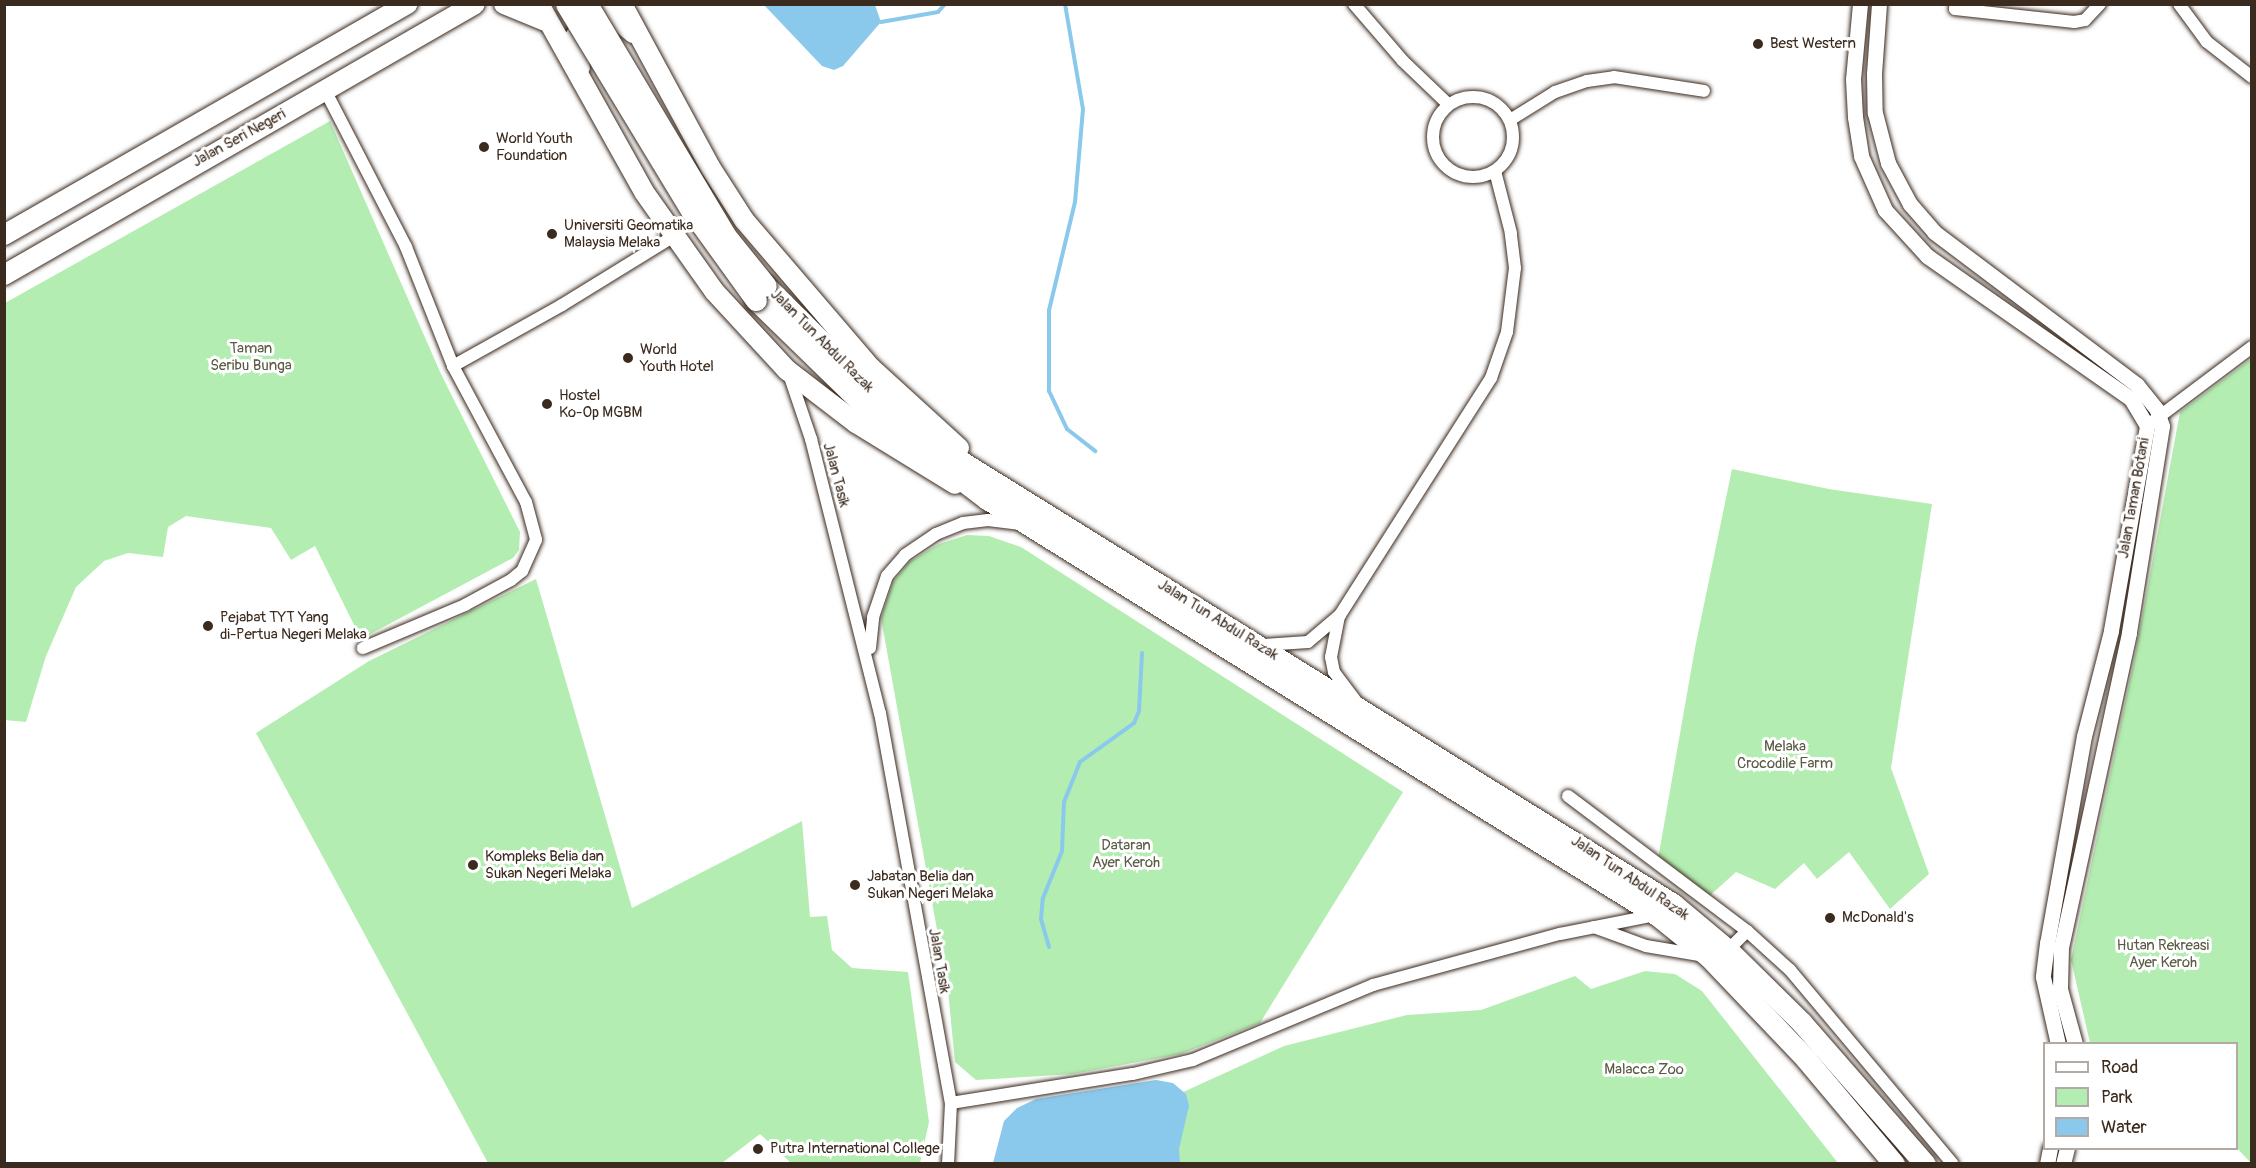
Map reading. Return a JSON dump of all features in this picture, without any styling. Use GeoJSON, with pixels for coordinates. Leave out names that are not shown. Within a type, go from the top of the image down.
{"type":"FeatureCollection","features":[{"type":"Feature","properties":{"kind":"highway","name":"Jalan Tun Abdul Razak"},"geometry":{"type":"LineString","coordinates":[[566,4],[691,210],[761,293],[877,397],[990,490],[1026,525],[1718,954],[1894,1164]]}},
{"type":"Feature","properties":{"kind":"highway","name":"Jalan Tun Abdul Razak"},"geometry":{"type":"LineString","coordinates":[[587,4],[761,293]]}},
{"type":"Feature","properties":{"kind":"highway","name":"Jalan Tun Abdul Razak"},"geometry":{"type":"LineString","coordinates":[[990,490],[1256,644],[1650,887],[1718,954],[1843,1067],[1925,1164]]}},
{"type":"Feature","properties":{"kind":"main road","name":"Jalan Seri Negeri"},"geometry":{"type":"LineString","coordinates":[[4,235],[407,4]]}},
{"type":"Feature","properties":{"kind":"main road","name":"Jalan Seri Negeri"},"geometry":{"type":"LineString","coordinates":[[4,275],[471,7],[489,4]]}},
{"type":"Feature","properties":{"kind":"main road"},"geometry":{"type":"LineString","coordinates":[[504,4],[548,22]]}},
{"type":"Feature","properties":{"kind":"main road"},"geometry":{"type":"LineString","coordinates":[[539,4],[584,87],[674,236],[714,291],[787,370],[900,452],[990,490]]}},
{"type":"Feature","properties":{"kind":"main road"},"geometry":{"type":"LineString","coordinates":[[622,4],[710,167],[744,220],[871,368],[990,490]]}},
{"type":"Feature","properties":{"kind":"main road"},"geometry":{"type":"LineString","coordinates":[[584,87],[574,39],[586,18],[606,11],[643,44]]}},
{"type":"Feature","properties":{"kind":"street"},"geometry":{"type":"LineString","coordinates":[[1354,4],[1403,61],[1448,104]]}},
{"type":"Feature","properties":{"kind":"street","name":"Jalan Taman Botani"},"geometry":{"type":"LineString","coordinates":[[1860,4],[1853,79],[1855,117],[1861,156],[1885,210],[1928,256],[2131,399],[2147,426],[2111,631],[2084,736],[2047,942],[2043,977],[2058,1042]]}},
{"type":"Feature","properties":{"kind":"street"},"geometry":{"type":"LineString","coordinates":[[1879,4],[1874,66],[1875,112],[1888,163],[1910,204],[1934,232],[2137,385],[2160,416]]}},
{"type":"Feature","properties":{"kind":"street"},"geometry":{"type":"LineString","coordinates":[[1956,4],[1955,9],[2074,22],[2085,20],[2100,4]]}},
{"type":"Feature","properties":{"kind":"street"},"geometry":{"type":"LineString","coordinates":[[2179,4],[2207,42],[2252,77]]}},
{"type":"Feature","properties":{"kind":"street"},"geometry":{"type":"LineString","coordinates":[[1510,120],[1554,92],[1587,81],[1614,77],[1704,91]]}},
{"type":"Feature","properties":{"kind":"street"},"geometry":{"type":"LineString","coordinates":[[325,90],[406,247],[453,366],[526,502],[536,540],[522,571],[511,580],[465,605],[363,648]]}},
{"type":"Feature","properties":{"kind":"street"},"geometry":{"type":"LineString","coordinates":[[1483,97],[1499,106],[1510,120],[1513,132],[1509,154],[1495,171],[1471,177],[1448,169],[1440,160],[1433,143],[1434,124],[1448,104],[1459,98],[1483,97]]}},
{"type":"Feature","properties":{"kind":"street"},"geometry":{"type":"LineString","coordinates":[[1256,644],[1280,647],[1308,642],[1340,615],[1475,405],[1501,353],[1513,303],[1515,268],[1511,233],[1495,171]]}},
{"type":"Feature","properties":{"kind":"street"},"geometry":{"type":"LineString","coordinates":[[453,366],[562,305],[674,236]]}},
{"type":"Feature","properties":{"kind":"street"},"geometry":{"type":"LineString","coordinates":[[2147,426],[2252,347]]}},
{"type":"Feature","properties":{"kind":"street","name":"Jalan Tasik"},"geometry":{"type":"LineString","coordinates":[[787,370],[811,439],[869,659],[951,1103],[948,1164]]}},
{"type":"Feature","properties":{"kind":"street","name":"Jalan Taman Botani"},"geometry":{"type":"LineString","coordinates":[[2074,1042],[2060,989],[2061,947],[2128,633],[2159,452],[2160,416]]}},
{"type":"Feature","properties":{"kind":"street","name":"Jalan Tasik"},"geometry":{"type":"LineString","coordinates":[[869,659],[873,616],[887,576],[905,555],[936,534],[963,523],[988,520],[1026,525]]}},
{"type":"Feature","properties":{"kind":"street"},"geometry":{"type":"LineString","coordinates":[[1340,615],[1331,657],[1334,672],[1362,709]]}},
{"type":"Feature","properties":{"kind":"street"},"geometry":{"type":"LineString","coordinates":[[1568,796],[1747,931],[1790,970],[1953,1164]]}},
{"type":"Feature","properties":{"kind":"street"},"geometry":{"type":"LineString","coordinates":[[951,1103],[1133,1074],[1197,1058],[1373,985],[1591,926],[1657,915]]}},
{"type":"Feature","properties":{"kind":"street"},"geometry":{"type":"LineString","coordinates":[[1591,926],[1646,946],[1718,954],[1747,931]]}},
{"type":"Feature","properties":{"kind":"green space","name":"Taman Seribu Bunga"},"geometry":{"type":"Polygon","coordinates":[[[330,121],[441,374],[520,532],[519,550],[513,558],[361,639],[315,546],[291,560],[271,528],[186,516],[168,527],[163,557],[128,553],[104,561],[76,587],[46,656],[26,722],[5,720],[5,303],[330,121]]]}},
{"type":"Feature","properties":{"kind":"green space","name":"Hutan Rekreasi Ayer Keroh"},"geometry":{"type":"Polygon","coordinates":[[[2251,359],[2251,1163],[2238,1149],[2238,1042],[2090,1042],[2071,960],[2135,656],[2180,412],[2251,359]]]}},
{"type":"Feature","properties":{"kind":"green space","name":"Melaka Crocodile Farm"},"geometry":{"type":"Polygon","coordinates":[[[1732,469],[1829,489],[1932,504],[1891,768],[1929,874],[1890,909],[1849,852],[1817,879],[1804,863],[1775,889],[1736,872],[1706,899],[1658,859],[1695,648],[1732,469]]]}},
{"type":"Feature","properties":{"kind":"green space","name":"Dataran Ayer Keroh"},"geometry":{"type":"Polygon","coordinates":[[[967,535],[989,536],[1021,547],[1403,792],[1260,1023],[1181,1054],[1073,1074],[976,1080],[955,1062],[948,991],[881,618],[893,582],[909,562],[939,544],[967,535]]]}},
{"type":"Feature","properties":{"kind":"green space","name":"Kompleks Belia dan Sukan Negeri Melaka"},"geometry":{"type":"Polygon","coordinates":[[[536,579],[632,908],[802,821],[810,917],[827,916],[832,950],[852,968],[908,972],[929,1122],[920,1163],[791,1163],[760,1134],[722,1163],[488,1163],[256,733],[369,661],[536,579]]]}},
{"type":"Feature","properties":{"kind":"green space","name":"Malacca Zoo"},"geometry":{"type":"Polygon","coordinates":[[[1645,971],[1675,974],[1702,991],[1838,1163],[1147,1163],[1137,1113],[1284,1046],[1407,1015],[1481,1010],[1575,976],[1591,989],[1645,971]]]}},
{"type":"Feature","properties":{"kind":"water"},"geometry":{"type":"Polygon","coordinates":[[[764,5],[875,5],[881,22],[843,66],[834,70],[822,66],[764,5]]]}},
{"type":"Feature","properties":{"kind":"water"},"geometry":{"type":"Polygon","coordinates":[[[1156,1080],[1173,1083],[1186,1094],[1189,1106],[1179,1149],[1180,1163],[993,1163],[1004,1121],[1017,1108],[1036,1099],[1156,1080]]]}},
{"type":"Feature","properties":{"kind":"waterway"},"geometry":{"type":"LineString","coordinates":[[881,22],[938,12],[945,4]]}},
{"type":"Feature","properties":{"kind":"waterway"},"geometry":{"type":"LineString","coordinates":[[1065,4],[1083,109],[1075,202],[1049,310],[1049,391],[1067,429],[1095,451]]}},
{"type":"Feature","properties":{"kind":"waterway"},"geometry":{"type":"LineString","coordinates":[[1049,947],[1041,919],[1043,898],[1062,851],[1064,802],[1080,762],[1134,723],[1139,711],[1142,653]]}},
{"type":"Feature","properties":{"kind":"place","name":"Best Western"},"geometry":{"type":"Point","coordinates":[1758,44]}},
{"type":"Feature","properties":{"kind":"place","name":"World Youth Foundation"},"geometry":{"type":"Point","coordinates":[484,147]}},
{"type":"Feature","properties":{"kind":"place","name":"Universiti Geomatika Malaysia Melaka"},"geometry":{"type":"Point","coordinates":[552,234]}},
{"type":"Feature","properties":{"kind":"place","name":"World Youth Hotel"},"geometry":{"type":"Point","coordinates":[628,358]}},
{"type":"Feature","properties":{"kind":"place","name":"Hostel Ko-Op MGBM"},"geometry":{"type":"Point","coordinates":[547,404]}},
{"type":"Feature","properties":{"kind":"place","name":"Pejabat TYT Yang di-Pertua Negeri Melaka"},"geometry":{"type":"Point","coordinates":[208,626]}},
{"type":"Feature","properties":{"kind":"place","name":"Kompleks Belia dan Sukan Negeri Melaka"},"geometry":{"type":"Point","coordinates":[473,865]}},
{"type":"Feature","properties":{"kind":"place","name":"Jabatan Belia dan Sukan Negeri Melaka"},"geometry":{"type":"Point","coordinates":[855,885]}},
{"type":"Feature","properties":{"kind":"place","name":"McDonald's"},"geometry":{"type":"Point","coordinates":[1830,918]}},
{"type":"Feature","properties":{"kind":"place","name":"Putra International College"},"geometry":{"type":"Point","coordinates":[758,1149]}}]}
